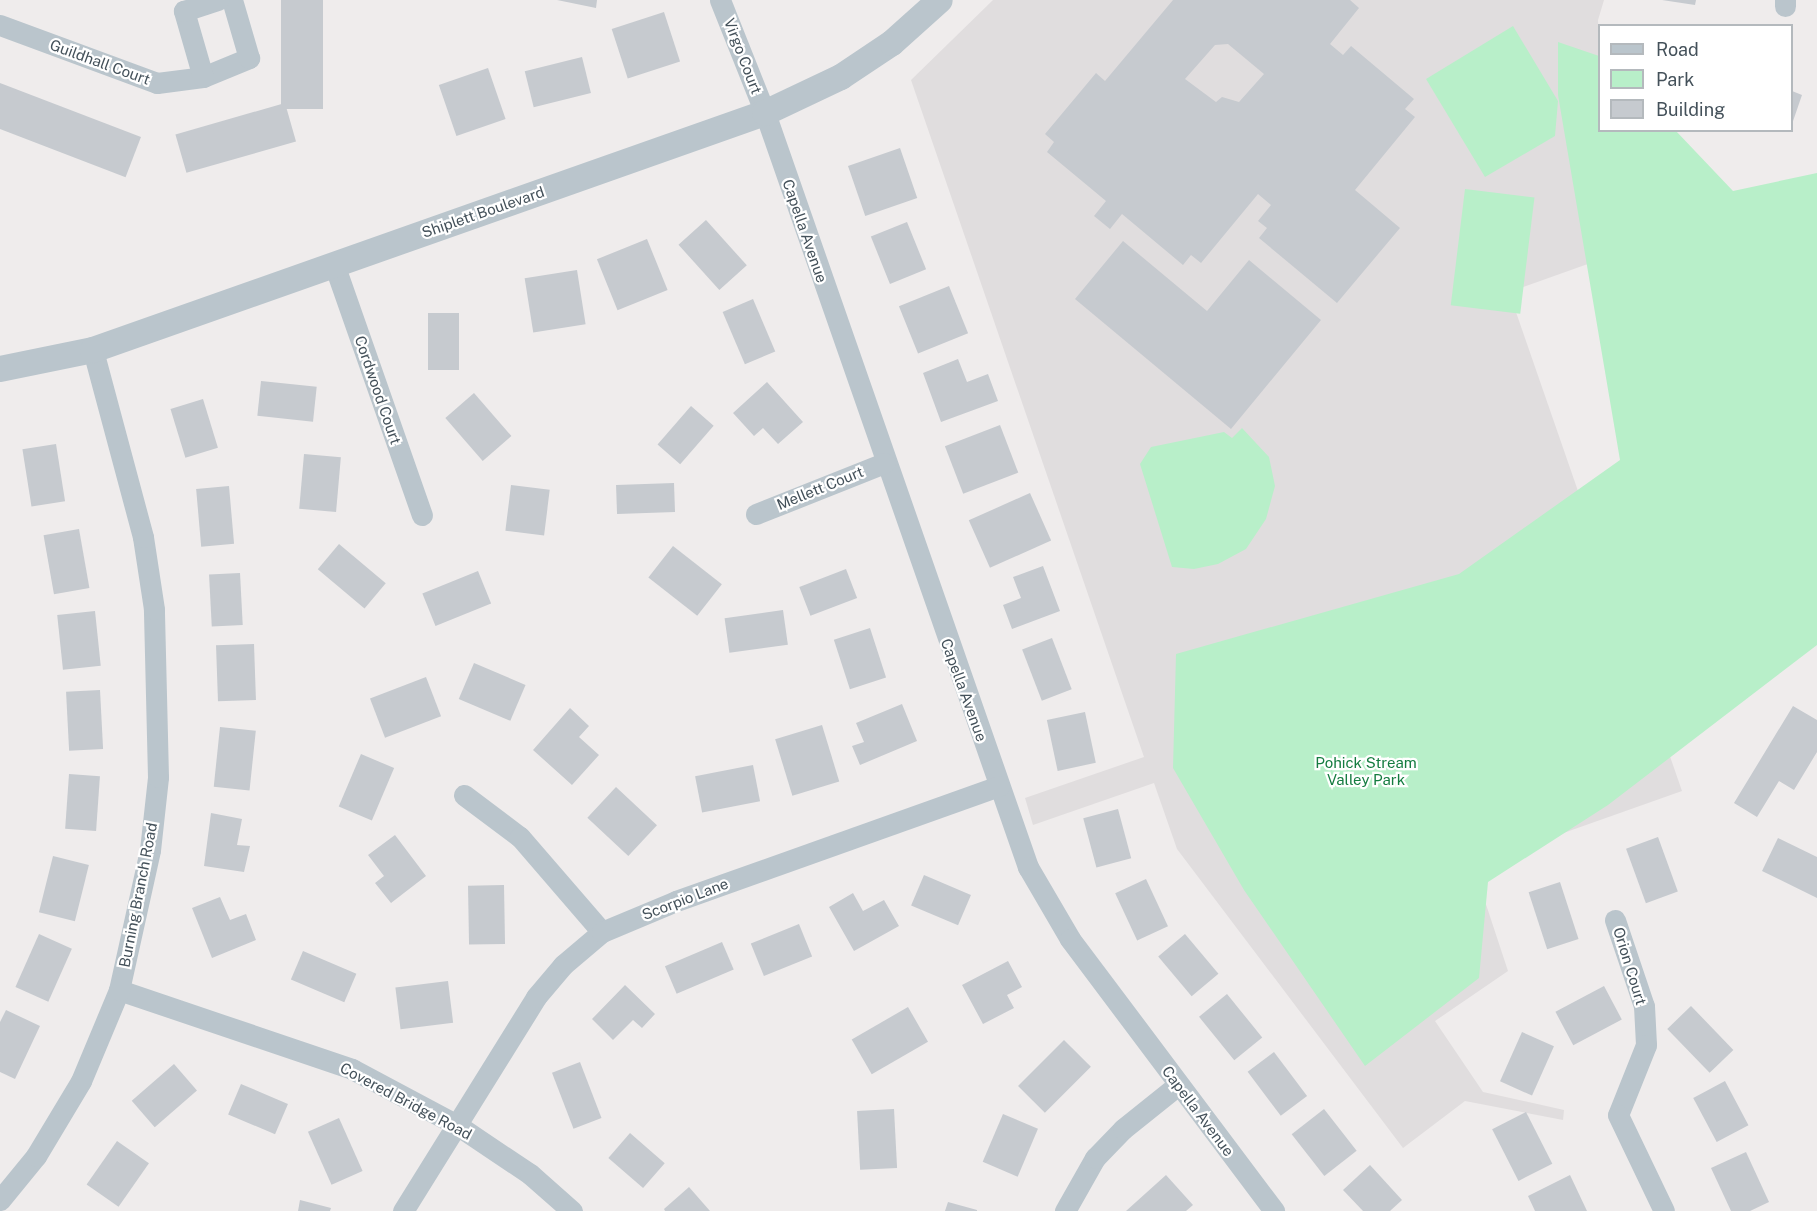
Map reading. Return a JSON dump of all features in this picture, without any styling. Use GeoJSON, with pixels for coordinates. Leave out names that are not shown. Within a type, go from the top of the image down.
{"type":"FeatureCollection","features":[{"type":"Feature","properties":{"kind":"street"},"geometry":{"type":"LineString","coordinates":[[203,77],[184,11],[218,0]]}},
{"type":"Feature","properties":{"kind":"street","name":"Guildhall Court"},"geometry":{"type":"LineString","coordinates":[[0,25],[157,83],[203,77],[249,58],[232,0]]}},
{"type":"Feature","properties":{"kind":"street","name":"Virgo Court"},"geometry":{"type":"LineString","coordinates":[[720,0],[765,113]]}},
{"type":"Feature","properties":{"kind":"street","name":"Shiplett Boulevard"},"geometry":{"type":"LineString","coordinates":[[0,369],[93,350],[765,113],[841,77],[892,43],[940,0]]}},
{"type":"Feature","properties":{"kind":"street","name":"Capella Avenue"},"geometry":{"type":"LineString","coordinates":[[765,113],[884,463],[999,786],[1041,892],[1070,939],[1274,1211]]}},
{"type":"Feature","properties":{"kind":"street","name":"Cordwood Court"},"geometry":{"type":"LineString","coordinates":[[334,264],[422,515]]}},
{"type":"Feature","properties":{"kind":"street","name":"Burning Branch Road"},"geometry":{"type":"LineString","coordinates":[[0,1200],[36,1156],[81,1081],[118,990],[150,850],[158,777],[159,683],[143,537],[93,350]]}},
{"type":"Feature","properties":{"kind":"street","name":"Mellett Court"},"geometry":{"type":"LineString","coordinates":[[756,514],[884,463]]}},
{"type":"Feature","properties":{"kind":"street","name":"Scorpio Lane"},"geometry":{"type":"LineString","coordinates":[[404,1211],[536,997],[564,965],[602,933],[676,901],[999,786]]}},
{"type":"Feature","properties":{"kind":"street"},"geometry":{"type":"LineString","coordinates":[[464,795],[520,837],[602,933]]}},
{"type":"Feature","properties":{"kind":"street","name":"Orion Court"},"geometry":{"type":"LineString","coordinates":[[1615,920],[1644,1006],[1646,1045],[1618,1115],[1664,1211]]}},
{"type":"Feature","properties":{"kind":"street","name":"Covered Bridge Road"},"geometry":{"type":"LineString","coordinates":[[118,990],[352,1069],[457,1125],[530,1174],[572,1211]]}},
{"type":"Feature","properties":{"kind":"street"},"geometry":{"type":"LineString","coordinates":[[1065,1211],[1095,1158],[1123,1129],[1178,1085]]}},
{"type":"Feature","properties":{"kind":"shaded area"},"geometry":{"type":"Polygon","coordinates":[[[993,0],[1604,0],[1598,20],[1598,132],[1601,132],[1672,234],[1509,292],[1682,791],[1473,865],[1508,971],[1435,1021],[1483,1092],[1564,1110],[1563,1120],[1465,1101],[1403,1148],[1177,849],[1154,783],[1033,825],[1025,798],[1144,757],[911,80],[993,0]]]}},
{"type":"Feature","properties":{"kind":"green space"},"geometry":{"type":"Polygon","coordinates":[[[1513,26],[1558,101],[1555,136],[1485,177],[1426,79],[1513,26]]]}},
{"type":"Feature","properties":{"kind":"green space","name":"Pohick Stream Valley Park"},"geometry":{"type":"Polygon","coordinates":[[[1558,42],[1598,56],[1598,132],[1677,132],[1733,191],[1817,173],[1817,645],[1608,805],[1488,882],[1479,978],[1365,1066],[1244,890],[1173,768],[1176,654],[1459,574],[1620,460],[1558,95],[1558,42]]]}},
{"type":"Feature","properties":{"kind":"green space"},"geometry":{"type":"Polygon","coordinates":[[[1465,189],[1534,198],[1520,314],[1451,305],[1465,189]]]}},
{"type":"Feature","properties":{"kind":"green space"},"geometry":{"type":"Polygon","coordinates":[[[1242,428],[1269,457],[1275,486],[1266,519],[1246,549],[1218,564],[1194,569],[1172,567],[1140,464],[1151,447],[1224,432],[1232,438],[1242,428]]]}},
{"type":"Feature","properties":{"kind":"building"},"geometry":{"type":"Polygon","coordinates":[[[281,0],[323,0],[323,109],[281,109],[281,0]]]}},
{"type":"Feature","properties":{"kind":"building"},"geometry":{"type":"Polygon","coordinates":[[[557,0],[597,0],[596,8],[557,0]]]}},
{"type":"Feature","properties":{"kind":"building"},"geometry":{"type":"Polygon","coordinates":[[[1173,0],[1350,0],[1359,8],[1330,44],[1343,55],[1351,46],[1414,99],[1405,109],[1415,117],[1355,190],[1400,228],[1337,303],[1259,238],[1267,228],[1258,221],[1271,205],[1258,194],[1201,263],[1191,255],[1183,265],[1122,214],[1110,229],[1094,216],[1106,201],[1047,152],[1054,142],[1045,134],[1096,73],[1105,81],[1173,0]],[[1228,44],[1215,45],[1185,79],[1216,102],[1222,97],[1239,102],[1264,74],[1228,44]]]}},
{"type":"Feature","properties":{"kind":"building"},"geometry":{"type":"Polygon","coordinates":[[[1662,0],[1696,0],[1695,5],[1662,0]]]}},
{"type":"Feature","properties":{"kind":"building"},"geometry":{"type":"Polygon","coordinates":[[[664,12],[680,61],[628,78],[612,29],[664,12]]]}},
{"type":"Feature","properties":{"kind":"building"},"geometry":{"type":"Polygon","coordinates":[[[582,57],[591,93],[534,107],[525,71],[582,57]]]}},
{"type":"Feature","properties":{"kind":"building"},"geometry":{"type":"Polygon","coordinates":[[[488,68],[506,119],[456,136],[439,85],[488,68]]]}},
{"type":"Feature","properties":{"kind":"building"},"geometry":{"type":"Polygon","coordinates":[[[0,83],[141,137],[126,177],[0,129],[0,83]]]}},
{"type":"Feature","properties":{"kind":"building"},"geometry":{"type":"Polygon","coordinates":[[[1793,91],[1802,95],[1793,121],[1793,91]]]}},
{"type":"Feature","properties":{"kind":"building"},"geometry":{"type":"Polygon","coordinates":[[[285,103],[296,141],[186,173],[175,134],[285,103]]]}},
{"type":"Feature","properties":{"kind":"building"},"geometry":{"type":"Polygon","coordinates":[[[900,148],[917,198],[865,216],[848,166],[900,148]]]}},
{"type":"Feature","properties":{"kind":"building"},"geometry":{"type":"Polygon","coordinates":[[[706,220],[747,265],[719,290],[679,245],[706,220]]]}},
{"type":"Feature","properties":{"kind":"building"},"geometry":{"type":"Polygon","coordinates":[[[907,222],[926,269],[890,284],[871,237],[907,222]]]}},
{"type":"Feature","properties":{"kind":"building"},"geometry":{"type":"Polygon","coordinates":[[[647,239],[668,290],[618,310],[597,259],[647,239]]]}},
{"type":"Feature","properties":{"kind":"building"},"geometry":{"type":"Polygon","coordinates":[[[1123,241],[1207,311],[1249,260],[1321,320],[1231,429],[1075,299],[1123,241]]]}},
{"type":"Feature","properties":{"kind":"building"},"geometry":{"type":"Polygon","coordinates":[[[577,270],[586,324],[533,333],[525,278],[577,270]]]}},
{"type":"Feature","properties":{"kind":"building"},"geometry":{"type":"Polygon","coordinates":[[[949,286],[968,333],[918,354],[899,306],[949,286]]]}},
{"type":"Feature","properties":{"kind":"building"},"geometry":{"type":"Polygon","coordinates":[[[753,299],[775,351],[745,364],[723,312],[753,299]]]}},
{"type":"Feature","properties":{"kind":"building"},"geometry":{"type":"Polygon","coordinates":[[[428,313],[459,313],[459,370],[428,370],[428,313]]]}},
{"type":"Feature","properties":{"kind":"building"},"geometry":{"type":"Polygon","coordinates":[[[958,359],[967,382],[988,374],[998,401],[941,422],[923,373],[958,359]]]}},
{"type":"Feature","properties":{"kind":"building"},"geometry":{"type":"Polygon","coordinates":[[[261,381],[317,387],[313,422],[257,416],[261,381]]]}},
{"type":"Feature","properties":{"kind":"building"},"geometry":{"type":"Polygon","coordinates":[[[767,382],[803,422],[778,444],[763,428],[754,436],[733,413],[767,382]]]}},
{"type":"Feature","properties":{"kind":"building"},"geometry":{"type":"Polygon","coordinates":[[[474,393],[511,436],[483,461],[445,418],[474,393]]]}},
{"type":"Feature","properties":{"kind":"building"},"geometry":{"type":"Polygon","coordinates":[[[203,399],[218,448],[185,458],[170,409],[203,399]]]}},
{"type":"Feature","properties":{"kind":"building"},"geometry":{"type":"Polygon","coordinates":[[[691,406],[714,426],[680,464],[658,444],[691,406]]]}},
{"type":"Feature","properties":{"kind":"building"},"geometry":{"type":"Polygon","coordinates":[[[1000,425],[1018,473],[963,494],[945,446],[1000,425]]]}},
{"type":"Feature","properties":{"kind":"building"},"geometry":{"type":"Polygon","coordinates":[[[56,444],[65,501],[31,507],[22,449],[56,444]]]}},
{"type":"Feature","properties":{"kind":"building"},"geometry":{"type":"Polygon","coordinates":[[[304,454],[341,457],[336,512],[299,509],[304,454]]]}},
{"type":"Feature","properties":{"kind":"building"},"geometry":{"type":"Polygon","coordinates":[[[674,483],[675,512],[617,514],[616,485],[674,483]]]}},
{"type":"Feature","properties":{"kind":"building"},"geometry":{"type":"Polygon","coordinates":[[[511,485],[550,490],[544,535],[505,531],[511,485]]]}},
{"type":"Feature","properties":{"kind":"building"},"geometry":{"type":"Polygon","coordinates":[[[229,486],[234,544],[201,547],[196,489],[229,486]]]}},
{"type":"Feature","properties":{"kind":"building"},"geometry":{"type":"Polygon","coordinates":[[[1030,493],[1051,541],[990,568],[969,520],[1030,493]]]}},
{"type":"Feature","properties":{"kind":"building"},"geometry":{"type":"Polygon","coordinates":[[[79,529],[89,588],[54,594],[44,535],[79,529]]]}},
{"type":"Feature","properties":{"kind":"building"},"geometry":{"type":"Polygon","coordinates":[[[339,544],[386,583],[365,608],[318,569],[339,544]]]}},
{"type":"Feature","properties":{"kind":"building"},"geometry":{"type":"Polygon","coordinates":[[[673,546],[722,584],[697,616],[648,578],[673,546]]]}},
{"type":"Feature","properties":{"kind":"building"},"geometry":{"type":"Polygon","coordinates":[[[1043,566],[1060,611],[1012,629],[1003,605],[1021,598],[1013,577],[1043,566]]]}},
{"type":"Feature","properties":{"kind":"building"},"geometry":{"type":"Polygon","coordinates":[[[846,569],[857,598],[810,616],[799,587],[846,569]]]}},
{"type":"Feature","properties":{"kind":"building"},"geometry":{"type":"Polygon","coordinates":[[[478,571],[491,603],[435,626],[422,593],[478,571]]]}},
{"type":"Feature","properties":{"kind":"building"},"geometry":{"type":"Polygon","coordinates":[[[240,573],[243,625],[212,627],[209,575],[240,573]]]}},
{"type":"Feature","properties":{"kind":"building"},"geometry":{"type":"Polygon","coordinates":[[[783,610],[788,645],[729,653],[725,618],[783,610]]]}},
{"type":"Feature","properties":{"kind":"building"},"geometry":{"type":"Polygon","coordinates":[[[95,611],[101,666],[63,670],[57,615],[95,611]]]}},
{"type":"Feature","properties":{"kind":"building"},"geometry":{"type":"Polygon","coordinates":[[[870,628],[886,677],[850,689],[834,640],[870,628]]]}},
{"type":"Feature","properties":{"kind":"building"},"geometry":{"type":"Polygon","coordinates":[[[1052,638],[1072,689],[1042,701],[1022,649],[1052,638]]]}},
{"type":"Feature","properties":{"kind":"building"},"geometry":{"type":"Polygon","coordinates":[[[254,644],[256,700],[218,701],[216,645],[254,644]]]}},
{"type":"Feature","properties":{"kind":"building"},"geometry":{"type":"Polygon","coordinates":[[[474,663],[526,685],[510,721],[459,699],[474,663]]]}},
{"type":"Feature","properties":{"kind":"building"},"geometry":{"type":"Polygon","coordinates":[[[426,677],[441,716],[385,738],[370,699],[426,677]]]}},
{"type":"Feature","properties":{"kind":"building"},"geometry":{"type":"Polygon","coordinates":[[[100,690],[103,749],[69,751],[66,692],[100,690]]]}},
{"type":"Feature","properties":{"kind":"building"},"geometry":{"type":"Polygon","coordinates":[[[902,704],[917,741],[860,765],[852,746],[864,742],[856,723],[902,704]]]}},
{"type":"Feature","properties":{"kind":"building"},"geometry":{"type":"Polygon","coordinates":[[[1793,706],[1817,720],[1817,752],[1794,790],[1779,781],[1757,817],[1734,803],[1793,706]]]}},
{"type":"Feature","properties":{"kind":"building"},"geometry":{"type":"Polygon","coordinates":[[[570,708],[589,726],[579,737],[599,755],[572,785],[533,750],[570,708]]]}},
{"type":"Feature","properties":{"kind":"building"},"geometry":{"type":"Polygon","coordinates":[[[1085,712],[1096,763],[1058,771],[1047,720],[1085,712]]]}},
{"type":"Feature","properties":{"kind":"building"},"geometry":{"type":"Polygon","coordinates":[[[822,725],[839,781],[792,796],[775,739],[822,725]]]}},
{"type":"Feature","properties":{"kind":"building"},"geometry":{"type":"Polygon","coordinates":[[[220,727],[256,731],[250,790],[214,787],[220,727]]]}},
{"type":"Feature","properties":{"kind":"building"},"geometry":{"type":"Polygon","coordinates":[[[361,754],[394,768],[372,821],[339,806],[361,754]]]}},
{"type":"Feature","properties":{"kind":"building"},"geometry":{"type":"Polygon","coordinates":[[[753,765],[760,801],[702,813],[695,776],[753,765]]]}},
{"type":"Feature","properties":{"kind":"building"},"geometry":{"type":"Polygon","coordinates":[[[69,774],[100,776],[96,831],[65,829],[69,774]]]}},
{"type":"Feature","properties":{"kind":"building"},"geometry":{"type":"Polygon","coordinates":[[[616,787],[657,825],[628,856],[587,818],[616,787]]]}},
{"type":"Feature","properties":{"kind":"building"},"geometry":{"type":"Polygon","coordinates":[[[1118,809],[1131,858],[1096,868],[1083,818],[1118,809]]]}},
{"type":"Feature","properties":{"kind":"building"},"geometry":{"type":"Polygon","coordinates":[[[211,813],[242,819],[237,845],[250,846],[244,872],[204,866],[211,813]]]}},
{"type":"Feature","properties":{"kind":"building"},"geometry":{"type":"Polygon","coordinates":[[[395,835],[426,876],[391,903],[375,883],[384,876],[368,855],[395,835]]]}},
{"type":"Feature","properties":{"kind":"building"},"geometry":{"type":"Polygon","coordinates":[[[1658,837],[1678,892],[1646,903],[1626,849],[1658,837]]]}},
{"type":"Feature","properties":{"kind":"building"},"geometry":{"type":"Polygon","coordinates":[[[1778,838],[1817,857],[1817,898],[1762,871],[1778,838]]]}},
{"type":"Feature","properties":{"kind":"building"},"geometry":{"type":"Polygon","coordinates":[[[53,856],[89,865],[75,921],[39,912],[53,856]]]}},
{"type":"Feature","properties":{"kind":"building"},"geometry":{"type":"Polygon","coordinates":[[[924,875],[971,895],[958,925],[911,905],[924,875]]]}},
{"type":"Feature","properties":{"kind":"building"},"geometry":{"type":"Polygon","coordinates":[[[1146,879],[1168,926],[1137,940],[1115,893],[1146,879]]]}},
{"type":"Feature","properties":{"kind":"building"},"geometry":{"type":"Polygon","coordinates":[[[1560,882],[1579,939],[1547,949],[1529,892],[1560,882]]]}},
{"type":"Feature","properties":{"kind":"building"},"geometry":{"type":"Polygon","coordinates":[[[504,885],[505,944],[469,945],[468,886],[504,885]]]}},
{"type":"Feature","properties":{"kind":"building"},"geometry":{"type":"Polygon","coordinates":[[[853,893],[863,911],[884,900],[899,926],[854,951],[829,907],[853,893]]]}},
{"type":"Feature","properties":{"kind":"building"},"geometry":{"type":"Polygon","coordinates":[[[220,897],[230,920],[246,914],[256,940],[212,958],[192,908],[220,897]]]}},
{"type":"Feature","properties":{"kind":"building"},"geometry":{"type":"Polygon","coordinates":[[[799,924],[812,956],[764,976],[751,943],[799,924]]]}},
{"type":"Feature","properties":{"kind":"building"},"geometry":{"type":"Polygon","coordinates":[[[39,934],[72,949],[48,1002],[15,987],[39,934]]]}},
{"type":"Feature","properties":{"kind":"building"},"geometry":{"type":"Polygon","coordinates":[[[1185,934],[1218,974],[1192,996],[1158,956],[1185,934]]]}},
{"type":"Feature","properties":{"kind":"building"},"geometry":{"type":"Polygon","coordinates":[[[722,942],[734,970],[677,994],[665,966],[722,942]]]}},
{"type":"Feature","properties":{"kind":"building"},"geometry":{"type":"Polygon","coordinates":[[[303,951],[356,974],[344,1002],[291,980],[303,951]]]}},
{"type":"Feature","properties":{"kind":"building"},"geometry":{"type":"Polygon","coordinates":[[[1008,961],[1022,987],[1007,995],[1014,1008],[983,1024],[962,985],[1008,961]]]}},
{"type":"Feature","properties":{"kind":"building"},"geometry":{"type":"Polygon","coordinates":[[[448,981],[453,1023],[401,1029],[395,987],[448,981]]]}},
{"type":"Feature","properties":{"kind":"building"},"geometry":{"type":"Polygon","coordinates":[[[625,985],[655,1014],[642,1028],[633,1020],[613,1040],[592,1019],[625,985]]]}},
{"type":"Feature","properties":{"kind":"building"},"geometry":{"type":"Polygon","coordinates":[[[1604,986],[1622,1020],[1573,1045],[1555,1012],[1604,986]]]}},
{"type":"Feature","properties":{"kind":"building"},"geometry":{"type":"Polygon","coordinates":[[[1227,994],[1262,1038],[1234,1060],[1199,1017],[1227,994]]]}},
{"type":"Feature","properties":{"kind":"building"},"geometry":{"type":"Polygon","coordinates":[[[1691,1006],[1733,1050],[1710,1073],[1667,1029],[1691,1006]]]}},
{"type":"Feature","properties":{"kind":"building"},"geometry":{"type":"Polygon","coordinates":[[[908,1007],[928,1042],[872,1074],[852,1040],[908,1007]]]}},
{"type":"Feature","properties":{"kind":"building"},"geometry":{"type":"Polygon","coordinates":[[[6,1010],[40,1026],[15,1079],[0,1072],[0,1022],[6,1010]]]}},
{"type":"Feature","properties":{"kind":"building"},"geometry":{"type":"Polygon","coordinates":[[[1522,1032],[1554,1046],[1532,1096],[1500,1081],[1522,1032]]]}},
{"type":"Feature","properties":{"kind":"building"},"geometry":{"type":"Polygon","coordinates":[[[1064,1040],[1091,1067],[1045,1113],[1018,1086],[1064,1040]]]}},
{"type":"Feature","properties":{"kind":"building"},"geometry":{"type":"Polygon","coordinates":[[[1274,1052],[1307,1096],[1281,1116],[1248,1072],[1274,1052]]]}},
{"type":"Feature","properties":{"kind":"building"},"geometry":{"type":"Polygon","coordinates":[[[580,1062],[602,1118],[573,1129],[552,1073],[580,1062]]]}},
{"type":"Feature","properties":{"kind":"building"},"geometry":{"type":"Polygon","coordinates":[[[174,1064],[197,1090],[155,1127],[132,1101],[174,1064]]]}},
{"type":"Feature","properties":{"kind":"building"},"geometry":{"type":"Polygon","coordinates":[[[1725,1081],[1748,1125],[1717,1142],[1693,1098],[1725,1081]]]}},
{"type":"Feature","properties":{"kind":"building"},"geometry":{"type":"Polygon","coordinates":[[[241,1084],[288,1104],[275,1134],[228,1114],[241,1084]]]}},
{"type":"Feature","properties":{"kind":"building"},"geometry":{"type":"Polygon","coordinates":[[[894,1109],[897,1168],[860,1170],[857,1111],[894,1109]]]}},
{"type":"Feature","properties":{"kind":"building"},"geometry":{"type":"Polygon","coordinates":[[[1324,1109],[1357,1151],[1324,1176],[1292,1134],[1324,1109]]]}},
{"type":"Feature","properties":{"kind":"building"},"geometry":{"type":"Polygon","coordinates":[[[1526,1112],[1552,1164],[1518,1181],[1492,1129],[1526,1112]]]}},
{"type":"Feature","properties":{"kind":"building"},"geometry":{"type":"Polygon","coordinates":[[[1003,1114],[1038,1129],[1018,1177],[983,1162],[1003,1114]]]}},
{"type":"Feature","properties":{"kind":"building"},"geometry":{"type":"Polygon","coordinates":[[[339,1118],[363,1171],[332,1185],[308,1132],[339,1118]]]}},
{"type":"Feature","properties":{"kind":"building"},"geometry":{"type":"Polygon","coordinates":[[[630,1133],[665,1163],[643,1188],[608,1158],[630,1133]]]}},
{"type":"Feature","properties":{"kind":"building"},"geometry":{"type":"Polygon","coordinates":[[[117,1141],[149,1163],[119,1207],[87,1184],[117,1141]]]}},
{"type":"Feature","properties":{"kind":"building"},"geometry":{"type":"Polygon","coordinates":[[[1746,1152],[1769,1202],[1750,1211],[1731,1211],[1711,1168],[1746,1152]]]}},
{"type":"Feature","properties":{"kind":"building"},"geometry":{"type":"Polygon","coordinates":[[[1370,1165],[1402,1200],[1390,1211],[1363,1211],[1343,1190],[1370,1165]]]}},
{"type":"Feature","properties":{"kind":"building"},"geometry":{"type":"Polygon","coordinates":[[[1166,1175],[1193,1205],[1186,1211],[1126,1211],[1166,1175]]]}},
{"type":"Feature","properties":{"kind":"building"},"geometry":{"type":"Polygon","coordinates":[[[1570,1175],[1587,1211],[1535,1211],[1528,1196],[1570,1175]]]}},
{"type":"Feature","properties":{"kind":"building"},"geometry":{"type":"Polygon","coordinates":[[[689,1187],[710,1211],[665,1211],[664,1209],[689,1187]]]}},
{"type":"Feature","properties":{"kind":"building"},"geometry":{"type":"Polygon","coordinates":[[[300,1200],[331,1208],[330,1211],[298,1211],[300,1200]]]}},
{"type":"Feature","properties":{"kind":"building"},"geometry":{"type":"Polygon","coordinates":[[[948,1202],[977,1210],[977,1211],[945,1211],[948,1202]]]}}]}
